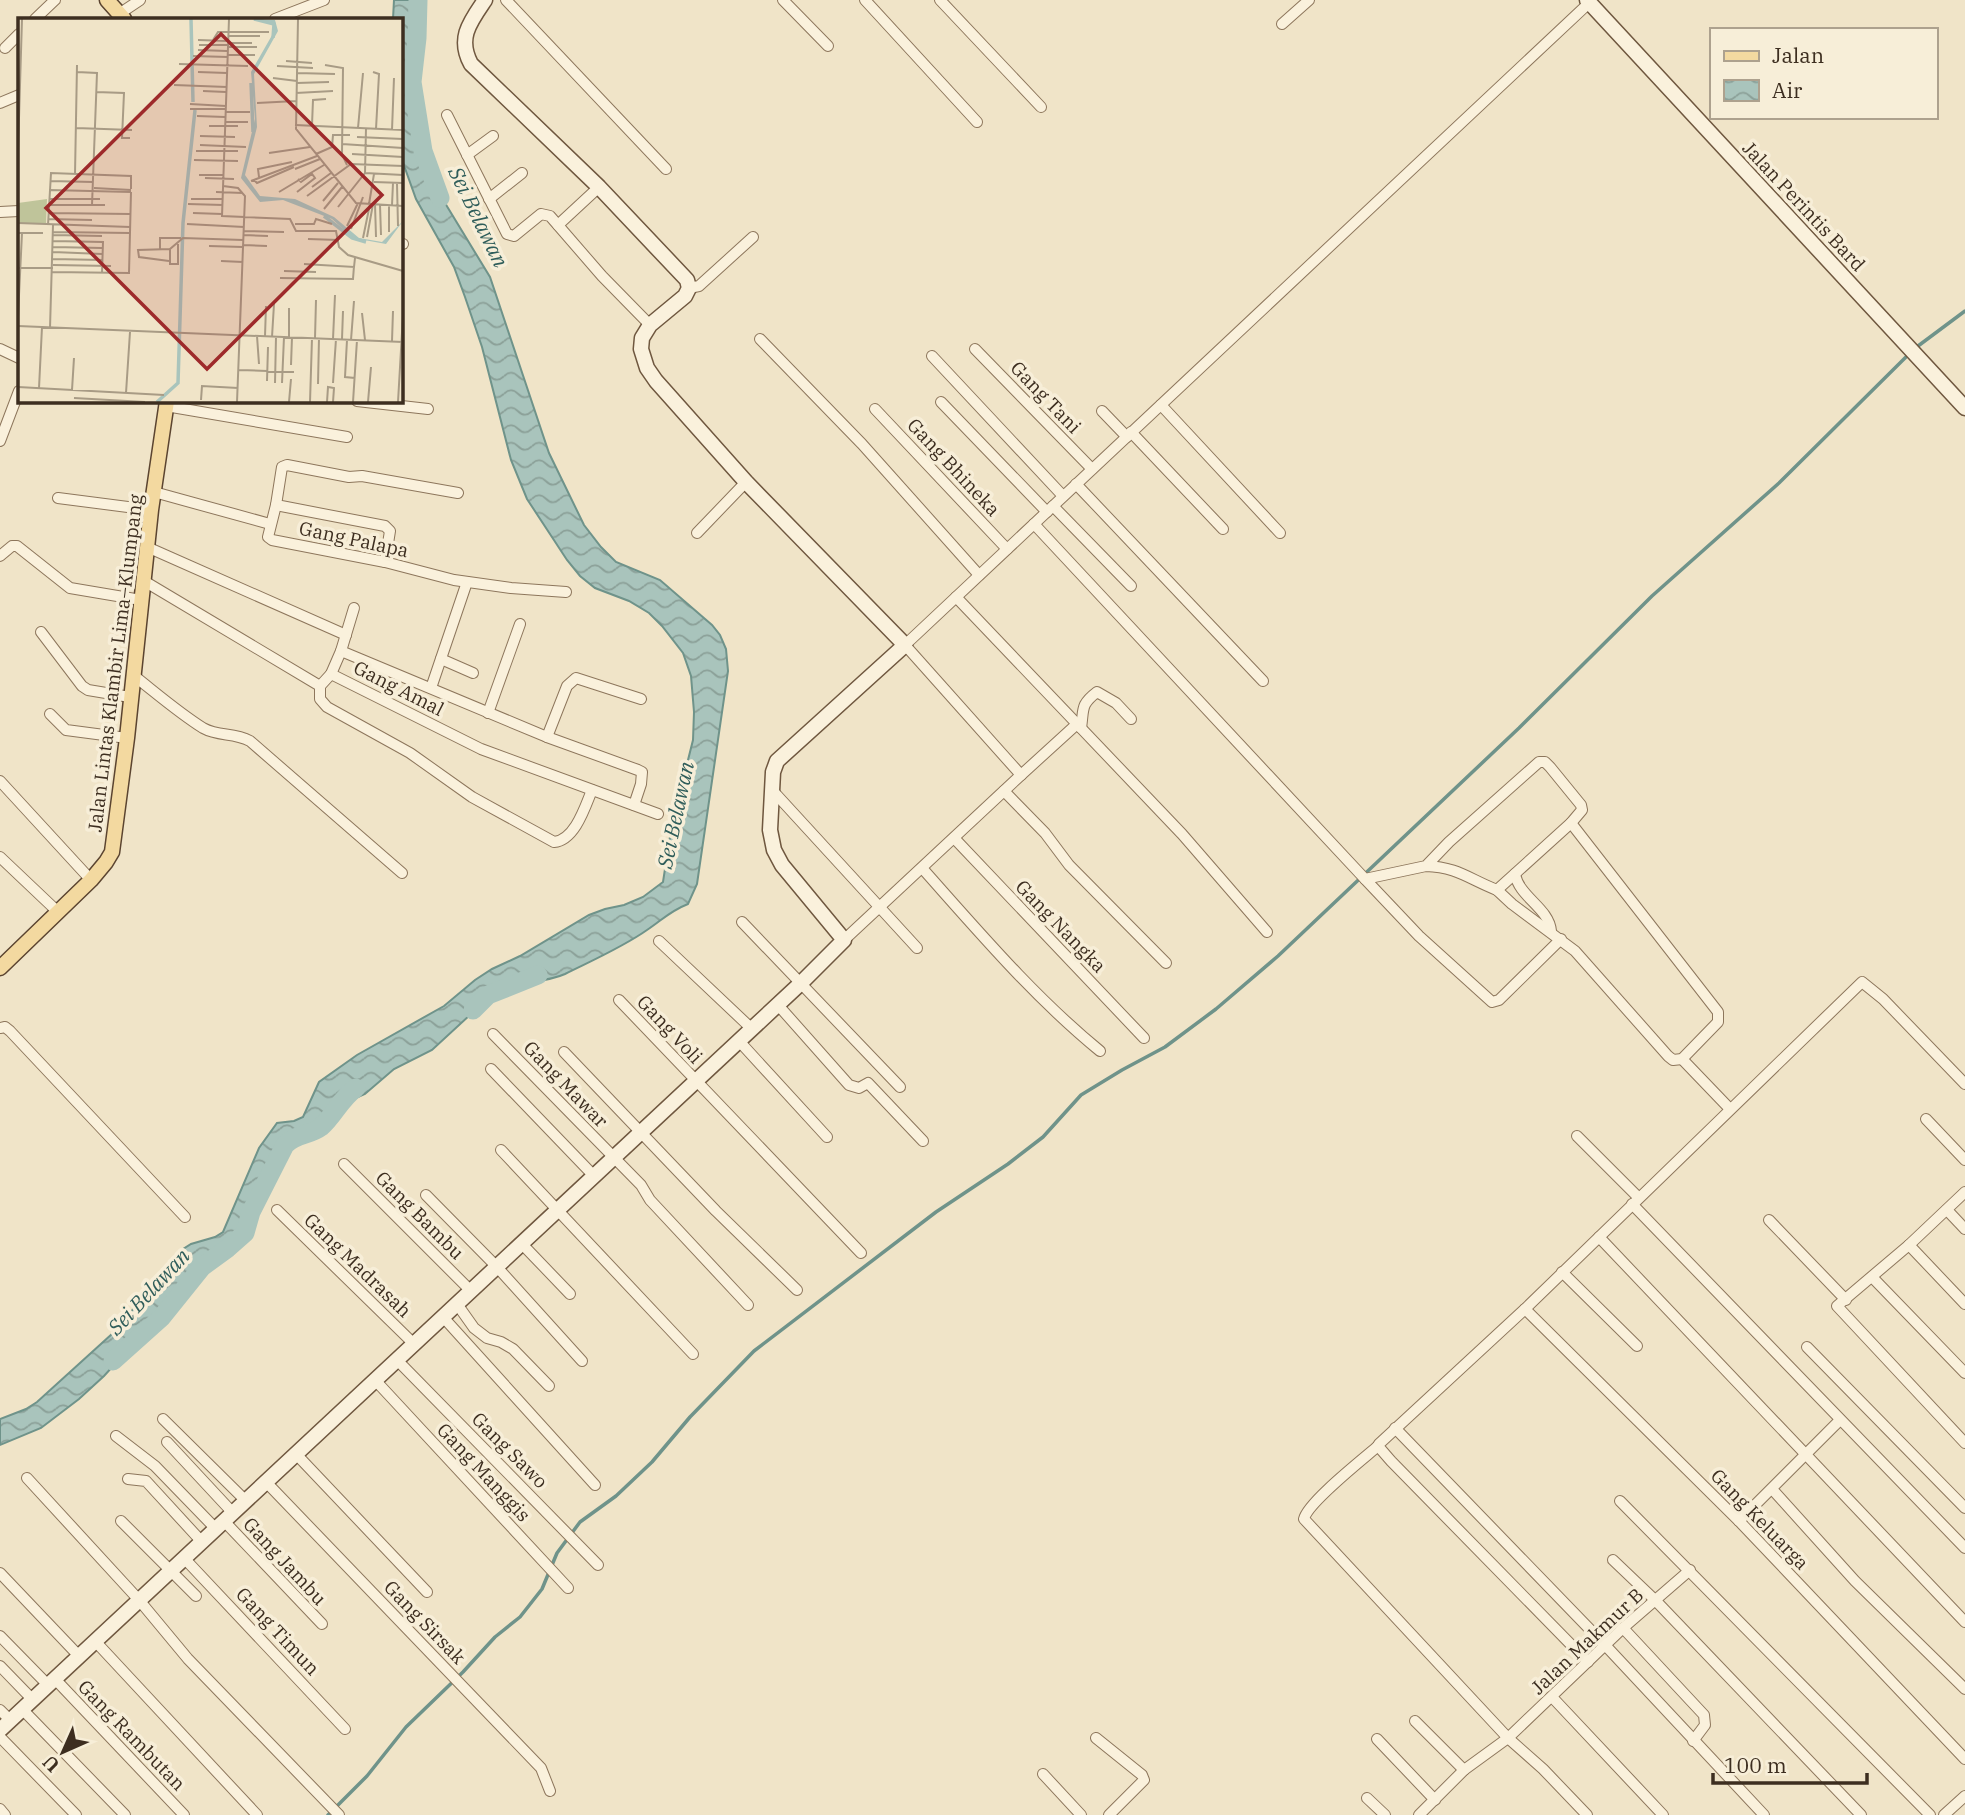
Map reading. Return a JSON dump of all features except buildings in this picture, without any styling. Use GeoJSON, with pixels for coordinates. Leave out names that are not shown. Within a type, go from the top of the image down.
{"type":"FeatureCollection","features":[{"type":"Feature","properties":{"kind":"main road"},"geometry":{"type":"LineString","coordinates":[[107,0],[122,17]]}},
{"type":"Feature","properties":{"kind":"main road","name":"Jalan Lintas Klambir Lima–Klumpang"},"geometry":{"type":"LineString","coordinates":[[0,968],[92,880],[112,852],[151,510],[167,403]]}},
{"type":"Feature","properties":{"kind":"street"},"geometry":{"type":"LineString","coordinates":[[36,18],[55,0]]}},
{"type":"Feature","properties":{"kind":"street"},"geometry":{"type":"LineString","coordinates":[[122,17],[140,0]]}},
{"type":"Feature","properties":{"kind":"street"},"geometry":{"type":"LineString","coordinates":[[278,18],[324,0]]}},
{"type":"Feature","properties":{"kind":"street"},"geometry":{"type":"LineString","coordinates":[[485,0],[468,27],[464,40],[465,52],[471,64],[599,187],[682,274],[689,288]]}},
{"type":"Feature","properties":{"kind":"street"},"geometry":{"type":"LineString","coordinates":[[506,0],[666,169]]}},
{"type":"Feature","properties":{"kind":"street"},"geometry":{"type":"LineString","coordinates":[[783,0],[828,46]]}},
{"type":"Feature","properties":{"kind":"street"},"geometry":{"type":"LineString","coordinates":[[864,0],[977,122]]}},
{"type":"Feature","properties":{"kind":"street"},"geometry":{"type":"LineString","coordinates":[[940,0],[1041,107]]}},
{"type":"Feature","properties":{"kind":"street"},"geometry":{"type":"LineString","coordinates":[[1282,24],[1309,0]]}},
{"type":"Feature","properties":{"kind":"street"},"geometry":{"type":"LineString","coordinates":[[844,940],[782,866],[774,850],[770,830],[777,761],[905,645],[1589,1]]}},
{"type":"Feature","properties":{"kind":"street","name":"Jalan Perintis Bard"},"geometry":{"type":"LineString","coordinates":[[1589,1],[1965,408]]}},
{"type":"Feature","properties":{"kind":"street"},"geometry":{"type":"LineString","coordinates":[[5,48],[18,35]]}},
{"type":"Feature","properties":{"kind":"street"},"geometry":{"type":"LineString","coordinates":[[0,103],[18,95]]}},
{"type":"Feature","properties":{"kind":"street"},"geometry":{"type":"LineString","coordinates":[[447,115],[507,234],[514,236],[541,214],[550,216],[650,326]]}},
{"type":"Feature","properties":{"kind":"street"},"geometry":{"type":"LineString","coordinates":[[467,155],[493,136]]}},
{"type":"Feature","properties":{"kind":"street"},"geometry":{"type":"LineString","coordinates":[[489,199],[522,173]]}},
{"type":"Feature","properties":{"kind":"street"},"geometry":{"type":"LineString","coordinates":[[558,225],[599,187]]}},
{"type":"Feature","properties":{"kind":"street"},"geometry":{"type":"LineString","coordinates":[[0,212],[18,211]]}},
{"type":"Feature","properties":{"kind":"street"},"geometry":{"type":"LineString","coordinates":[[689,288],[699,286],[753,237]]}},
{"type":"Feature","properties":{"kind":"street"},"geometry":{"type":"LineString","coordinates":[[689,288],[685,296],[650,326],[642,338],[641,349],[647,368],[746,482],[905,645],[1021,775]]}},
{"type":"Feature","properties":{"kind":"street"},"geometry":{"type":"LineString","coordinates":[[760,339],[862,444],[979,575]]}},
{"type":"Feature","properties":{"kind":"street"},"geometry":{"type":"LineString","coordinates":[[0,349],[18,358]]}},
{"type":"Feature","properties":{"kind":"street","name":"Gang Tani"},"geometry":{"type":"LineString","coordinates":[[975,349],[1092,469]]}},
{"type":"Feature","properties":{"kind":"street"},"geometry":{"type":"LineString","coordinates":[[932,356],[1063,496]]}},
{"type":"Feature","properties":{"kind":"street"},"geometry":{"type":"LineString","coordinates":[[0,441],[18,394]]}},
{"type":"Feature","properties":{"kind":"street"},"geometry":{"type":"LineString","coordinates":[[366,402],[428,409]]}},
{"type":"Feature","properties":{"kind":"street"},"geometry":{"type":"LineString","coordinates":[[942,402],[1132,586]]}},
{"type":"Feature","properties":{"kind":"street"},"geometry":{"type":"LineString","coordinates":[[167,403],[347,437]]}},
{"type":"Feature","properties":{"kind":"street"},"geometry":{"type":"LineString","coordinates":[[1161,405],[1280,533]]}},
{"type":"Feature","properties":{"kind":"street","name":"Gang Bhineka"},"geometry":{"type":"LineString","coordinates":[[875,409],[1007,549]]}},
{"type":"Feature","properties":{"kind":"street"},"geometry":{"type":"LineString","coordinates":[[1102,411],[1129,434],[1223,529]]}},
{"type":"Feature","properties":{"kind":"street"},"geometry":{"type":"LineString","coordinates":[[154,492],[270,524],[282,467],[287,465],[458,494]]}},
{"type":"Feature","properties":{"kind":"street"},"geometry":{"type":"LineString","coordinates":[[697,533],[746,482]]}},
{"type":"Feature","properties":{"kind":"street"},"geometry":{"type":"LineString","coordinates":[[1076,484],[1263,681]]}},
{"type":"Feature","properties":{"kind":"street"},"geometry":{"type":"LineString","coordinates":[[58,499],[151,510]]}},
{"type":"Feature","properties":{"kind":"street"},"geometry":{"type":"LineString","coordinates":[[276,505],[385,526],[390,531],[385,562]]}},
{"type":"Feature","properties":{"kind":"street"},"geometry":{"type":"LineString","coordinates":[[1034,523],[1419,936],[1492,1002],[1499,1000],[1561,939]]}},
{"type":"Feature","properties":{"kind":"street","name":"Gang Palapa"},"geometry":{"type":"LineString","coordinates":[[270,524],[268,537],[272,540],[385,562],[467,582],[566,592]]}},
{"type":"Feature","properties":{"kind":"street"},"geometry":{"type":"LineString","coordinates":[[0,556],[12,546],[17,547],[70,588],[141,600]]}},
{"type":"Feature","properties":{"kind":"street"},"geometry":{"type":"LineString","coordinates":[[147,547],[346,635]]}},
{"type":"Feature","properties":{"kind":"street"},"geometry":{"type":"LineString","coordinates":[[144,581],[320,686],[320,699],[327,707],[410,753],[472,797],[554,842],[563,840],[580,818],[592,790]]}},
{"type":"Feature","properties":{"kind":"street"},"geometry":{"type":"LineString","coordinates":[[430,688],[467,582]]}},
{"type":"Feature","properties":{"kind":"street"},"geometry":{"type":"LineString","coordinates":[[956,597],[1182,834],[1267,932]]}},
{"type":"Feature","properties":{"kind":"street"},"geometry":{"type":"LineString","coordinates":[[331,674],[354,608]]}},
{"type":"Feature","properties":{"kind":"street"},"geometry":{"type":"LineString","coordinates":[[488,713],[520,624]]}},
{"type":"Feature","properties":{"kind":"street"},"geometry":{"type":"LineString","coordinates":[[41,632],[82,686],[88,690],[130,697]]}},
{"type":"Feature","properties":{"kind":"street"},"geometry":{"type":"LineString","coordinates":[[341,651],[547,737],[640,771],[642,778],[634,805]]}},
{"type":"Feature","properties":{"kind":"street"},"geometry":{"type":"LineString","coordinates":[[441,659],[473,673]]}},
{"type":"Feature","properties":{"kind":"street","name":"Gang Amal"},"geometry":{"type":"LineString","coordinates":[[320,686],[331,674],[481,749],[658,814]]}},
{"type":"Feature","properties":{"kind":"street"},"geometry":{"type":"LineString","coordinates":[[133,675],[205,729],[225,735],[237,734],[250,741],[402,873]]}},
{"type":"Feature","properties":{"kind":"street"},"geometry":{"type":"LineString","coordinates":[[547,737],[567,686],[576,678],[641,699]]}},
{"type":"Feature","properties":{"kind":"street"},"geometry":{"type":"LineString","coordinates":[[3,1720],[27,1704],[51,1682],[752,1030],[1021,775],[1079,726],[1084,704],[1097,692],[1116,703],[1131,719]]}},
{"type":"Feature","properties":{"kind":"street"},"geometry":{"type":"LineString","coordinates":[[50,714],[66,730],[127,738]]}},
{"type":"Feature","properties":{"kind":"street"},"geometry":{"type":"LineString","coordinates":[[1426,866],[1539,762],[1545,762],[1581,805],[1582,810],[1497,890]]}},
{"type":"Feature","properties":{"kind":"street"},"geometry":{"type":"LineString","coordinates":[[0,782],[92,880]]}},
{"type":"Feature","properties":{"kind":"street"},"geometry":{"type":"LineString","coordinates":[[773,791],[917,948]]}},
{"type":"Feature","properties":{"kind":"street"},"geometry":{"type":"LineString","coordinates":[[1004,791],[1045,833],[1069,865],[1166,962]]}},
{"type":"Feature","properties":{"kind":"street"},"geometry":{"type":"LineString","coordinates":[[1364,877],[1426,866],[1455,869],[1497,890],[1561,939],[1595,973],[1668,1056],[1674,1060],[1682,1059],[1717,1021],[1718,1012],[1571,823]]}},
{"type":"Feature","properties":{"kind":"street","name":"Gang Nangka"},"geometry":{"type":"LineString","coordinates":[[954,838],[1144,1038]]}},
{"type":"Feature","properties":{"kind":"street"},"geometry":{"type":"LineString","coordinates":[[0,857],[58,912]]}},
{"type":"Feature","properties":{"kind":"street"},"geometry":{"type":"LineString","coordinates":[[922,868],[1050,1008],[1100,1051]]}},
{"type":"Feature","properties":{"kind":"street"},"geometry":{"type":"LineString","coordinates":[[1515,874],[1518,883],[1548,920],[1550,931]]}},
{"type":"Feature","properties":{"kind":"street"},"geometry":{"type":"LineString","coordinates":[[742,922],[900,1087]]}},
{"type":"Feature","properties":{"kind":"street"},"geometry":{"type":"LineString","coordinates":[[659,941],[752,1030]]}},
{"type":"Feature","properties":{"kind":"street"},"geometry":{"type":"LineString","coordinates":[[1587,1815],[1543,1769],[1508,1738],[1304,1519],[1305,1513],[1525,1309],[1862,982],[1883,999],[1965,1084]]}},
{"type":"Feature","properties":{"kind":"street","name":"Gang Voli"},"geometry":{"type":"LineString","coordinates":[[619,1000],[860,1253]]}},
{"type":"Feature","properties":{"kind":"street"},"geometry":{"type":"LineString","coordinates":[[778,1005],[849,1086],[859,1088],[868,1083],[923,1141]]}},
{"type":"Feature","properties":{"kind":"street"},"geometry":{"type":"LineString","coordinates":[[0,1028],[5,1027],[10,1031],[185,1217]]}},
{"type":"Feature","properties":{"kind":"street","name":"Gang Mawar"},"geometry":{"type":"LineString","coordinates":[[493,1034],[641,1185],[656,1206],[748,1305]]}},
{"type":"Feature","properties":{"kind":"street"},"geometry":{"type":"LineString","coordinates":[[739,1041],[827,1137]]}},
{"type":"Feature","properties":{"kind":"street"},"geometry":{"type":"LineString","coordinates":[[564,1052],[716,1211],[797,1290]]}},
{"type":"Feature","properties":{"kind":"street"},"geometry":{"type":"LineString","coordinates":[[1682,1059],[1730,1109]]}},
{"type":"Feature","properties":{"kind":"street"},"geometry":{"type":"LineString","coordinates":[[491,1069],[594,1177]]}},
{"type":"Feature","properties":{"kind":"street"},"geometry":{"type":"LineString","coordinates":[[1926,1119],[1965,1160]]}},
{"type":"Feature","properties":{"kind":"street"},"geometry":{"type":"LineString","coordinates":[[1577,1136],[1840,1420],[1965,1548]]}},
{"type":"Feature","properties":{"kind":"street"},"geometry":{"type":"LineString","coordinates":[[500,1150],[693,1354]]}},
{"type":"Feature","properties":{"kind":"street","name":"Gang Bambu"},"geometry":{"type":"LineString","coordinates":[[344,1164],[471,1291]]}},
{"type":"Feature","properties":{"kind":"street"},"geometry":{"type":"LineString","coordinates":[[1965,1192],[1838,1306],[1965,1443]]}},
{"type":"Feature","properties":{"kind":"street"},"geometry":{"type":"LineString","coordinates":[[426,1195],[497,1267],[582,1362]]}},
{"type":"Feature","properties":{"kind":"street","name":"Gang Madrasah"},"geometry":{"type":"LineString","coordinates":[[278,1210],[414,1344]]}},
{"type":"Feature","properties":{"kind":"street"},"geometry":{"type":"LineString","coordinates":[[1947,1210],[1965,1229]]}},
{"type":"Feature","properties":{"kind":"street"},"geometry":{"type":"LineString","coordinates":[[1769,1220],[1846,1300]]}},
{"type":"Feature","properties":{"kind":"street"},"geometry":{"type":"LineString","coordinates":[[1599,1237],[1965,1622]]}},
{"type":"Feature","properties":{"kind":"street"},"geometry":{"type":"LineString","coordinates":[[522,1244],[569,1294]]}},
{"type":"Feature","properties":{"kind":"street"},"geometry":{"type":"LineString","coordinates":[[1909,1245],[1965,1304]]}},
{"type":"Feature","properties":{"kind":"street"},"geometry":{"type":"LineString","coordinates":[[1562,1272],[1637,1346]]}},
{"type":"Feature","properties":{"kind":"street"},"geometry":{"type":"LineString","coordinates":[[1872,1277],[1965,1373]]}},
{"type":"Feature","properties":{"kind":"street"},"geometry":{"type":"LineString","coordinates":[[457,1304],[474,1328],[486,1338],[513,1349],[549,1386]]}},
{"type":"Feature","properties":{"kind":"street","name":"Gang Keluarga"},"geometry":{"type":"LineString","coordinates":[[1525,1309],[1739,1521],[1965,1759]]}},
{"type":"Feature","properties":{"kind":"street"},"geometry":{"type":"LineString","coordinates":[[443,1317],[595,1485]]}},
{"type":"Feature","properties":{"kind":"street"},"geometry":{"type":"LineString","coordinates":[[1807,1348],[1965,1508]]}},
{"type":"Feature","properties":{"kind":"street","name":"Gang Sawo"},"geometry":{"type":"LineString","coordinates":[[397,1360],[598,1565]]}},
{"type":"Feature","properties":{"kind":"street","name":"Gang Manggis"},"geometry":{"type":"LineString","coordinates":[[376,1380],[568,1587]]}},
{"type":"Feature","properties":{"kind":"street"},"geometry":{"type":"LineString","coordinates":[[163,1419],[246,1501]]}},
{"type":"Feature","properties":{"kind":"street"},"geometry":{"type":"LineString","coordinates":[[1739,1521],[1840,1420]]}},
{"type":"Feature","properties":{"kind":"street"},"geometry":{"type":"LineString","coordinates":[[1395,1429],[1605,1645],[1764,1815]]}},
{"type":"Feature","properties":{"kind":"street"},"geometry":{"type":"LineString","coordinates":[[116,1436],[224,1521]]}},
{"type":"Feature","properties":{"kind":"street"},"geometry":{"type":"LineString","coordinates":[[167,1442],[224,1521]]}},
{"type":"Feature","properties":{"kind":"street"},"geometry":{"type":"LineString","coordinates":[[1378,1446],[1588,1662]]}},
{"type":"Feature","properties":{"kind":"street"},"geometry":{"type":"LineString","coordinates":[[296,1454],[427,1592]]}},
{"type":"Feature","properties":{"kind":"street"},"geometry":{"type":"LineString","coordinates":[[27,1478],[139,1600],[188,1659],[338,1815]]}},
{"type":"Feature","properties":{"kind":"street"},"geometry":{"type":"LineString","coordinates":[[128,1479],[146,1481],[202,1542]]}},
{"type":"Feature","properties":{"kind":"street","name":"Gang Sirsak"},"geometry":{"type":"LineString","coordinates":[[266,1482],[541,1768],[550,1791]]}},
{"type":"Feature","properties":{"kind":"street"},"geometry":{"type":"LineString","coordinates":[[1772,1489],[1854,1581],[1965,1689]]}},
{"type":"Feature","properties":{"kind":"street"},"geometry":{"type":"LineString","coordinates":[[1620,1501],[1930,1815]]}},
{"type":"Feature","properties":{"kind":"street"},"geometry":{"type":"LineString","coordinates":[[121,1521],[196,1596]]}},
{"type":"Feature","properties":{"kind":"street","name":"Gang Jambu"},"geometry":{"type":"LineString","coordinates":[[224,1521],[322,1624]]}},
{"type":"Feature","properties":{"kind":"street","name":"Gang Timun"},"geometry":{"type":"LineString","coordinates":[[184,1558],[345,1729]]}},
{"type":"Feature","properties":{"kind":"street"},"geometry":{"type":"LineString","coordinates":[[1614,1560],[1861,1815]]}},
{"type":"Feature","properties":{"kind":"street","name":"Jalan Makmur B"},"geometry":{"type":"LineString","coordinates":[[1419,1815],[1464,1770],[1508,1738],[1623,1628],[1690,1570]]}},
{"type":"Feature","properties":{"kind":"street"},"geometry":{"type":"LineString","coordinates":[[0,1573],[79,1656]]}},
{"type":"Feature","properties":{"kind":"street"},"geometry":{"type":"LineString","coordinates":[[1623,1628],[1703,1715],[1705,1725],[1693,1741]]}},
{"type":"Feature","properties":{"kind":"street","name":"Gang Rambutan"},"geometry":{"type":"LineString","coordinates":[[0,1636],[51,1682],[184,1815]]}},
{"type":"Feature","properties":{"kind":"street"},"geometry":{"type":"LineString","coordinates":[[95,1641],[257,1815]]}},
{"type":"Feature","properties":{"kind":"street"},"geometry":{"type":"LineString","coordinates":[[0,1666],[27,1704],[125,1815]]}},
{"type":"Feature","properties":{"kind":"street"},"geometry":{"type":"LineString","coordinates":[[1552,1697],[1663,1815]]}},
{"type":"Feature","properties":{"kind":"street"},"geometry":{"type":"LineString","coordinates":[[1415,1721],[1464,1770]]}},
{"type":"Feature","properties":{"kind":"street"},"geometry":{"type":"LineString","coordinates":[[0,1737],[76,1815]]}},
{"type":"Feature","properties":{"kind":"street"},"geometry":{"type":"LineString","coordinates":[[1096,1738],[1142,1775],[1144,1780],[1109,1815]]}},
{"type":"Feature","properties":{"kind":"street"},"geometry":{"type":"LineString","coordinates":[[1377,1739],[1435,1800]]}},
{"type":"Feature","properties":{"kind":"street"},"geometry":{"type":"LineString","coordinates":[[1043,1774],[1081,1815]]}},
{"type":"Feature","properties":{"kind":"street"},"geometry":{"type":"LineString","coordinates":[[1944,1815],[1965,1796]]}},
{"type":"Feature","properties":{"kind":"street"},"geometry":{"type":"LineString","coordinates":[[1367,1798],[1385,1815]]}},
{"type":"Feature","properties":{"kind":"street"},"geometry":{"type":"LineString","coordinates":[[0,1810],[5,1815]]}},
{"type":"Feature","properties":{"kind":"water","name":"Sei Belawan"},"geometry":{"type":"Polygon","coordinates":[[[394,0],[420,0],[411,60],[416,139],[445,203],[490,277],[549,453],[584,525],[616,562],[660,580],[712,625],[726,649],[728,671],[697,884],[688,904],[617,948],[557,977],[497,990],[432,1050],[394,1069],[365,1094],[340,1105],[317,1124],[282,1143],[278,1158],[265,1172],[247,1220],[233,1240],[192,1279],[104,1376],[79,1399],[41,1428],[0,1445],[0,1419],[37,1402],[113,1333],[130,1314],[145,1289],[180,1251],[223,1232],[259,1148],[277,1123],[303,1117],[319,1082],[357,1055],[444,1006],[492,969],[520,956],[589,915],[643,897],[663,882],[672,824],[693,740],[691,676],[683,653],[649,613],[629,601],[595,588],[580,576],[527,499],[511,460],[482,347],[454,267],[416,199],[402,160],[402,18],[393,18],[394,0]]]}},
{"type":"Feature","properties":{"kind":"waterway","name":"Sei Belawan"},"geometry":{"type":"LineString","coordinates":[[418,0],[412,82],[423,151],[440,198]]}},
{"type":"Feature","properties":{"kind":"waterway"},"geometry":{"type":"LineString","coordinates":[[1914,349],[1965,311]]}},
{"type":"Feature","properties":{"kind":"waterway"},"geometry":{"type":"LineString","coordinates":[[328,1815],[367,1776],[406,1727],[495,1637],[520,1617],[542,1589],[557,1553],[580,1522],[616,1496],[652,1462],[690,1417],[754,1351],[936,1212],[1043,1137],[1081,1095],[1165,1047],[1216,1009],[1278,956],[1519,728],[1652,596],[1779,483],[1908,355]]}},
{"type":"Feature","properties":{"kind":"waterway","name":"Sei Belawan"},"geometry":{"type":"LineString","coordinates":[[473,1010],[488,995],[538,975]]}},
{"type":"Feature","properties":{"kind":"waterway","name":"Sei Belawan"},"geometry":{"type":"LineString","coordinates":[[113,1361],[161,1318],[202,1267],[245,1233],[251,1212],[285,1145],[294,1138],[321,1127],[356,1088]]}}]}
